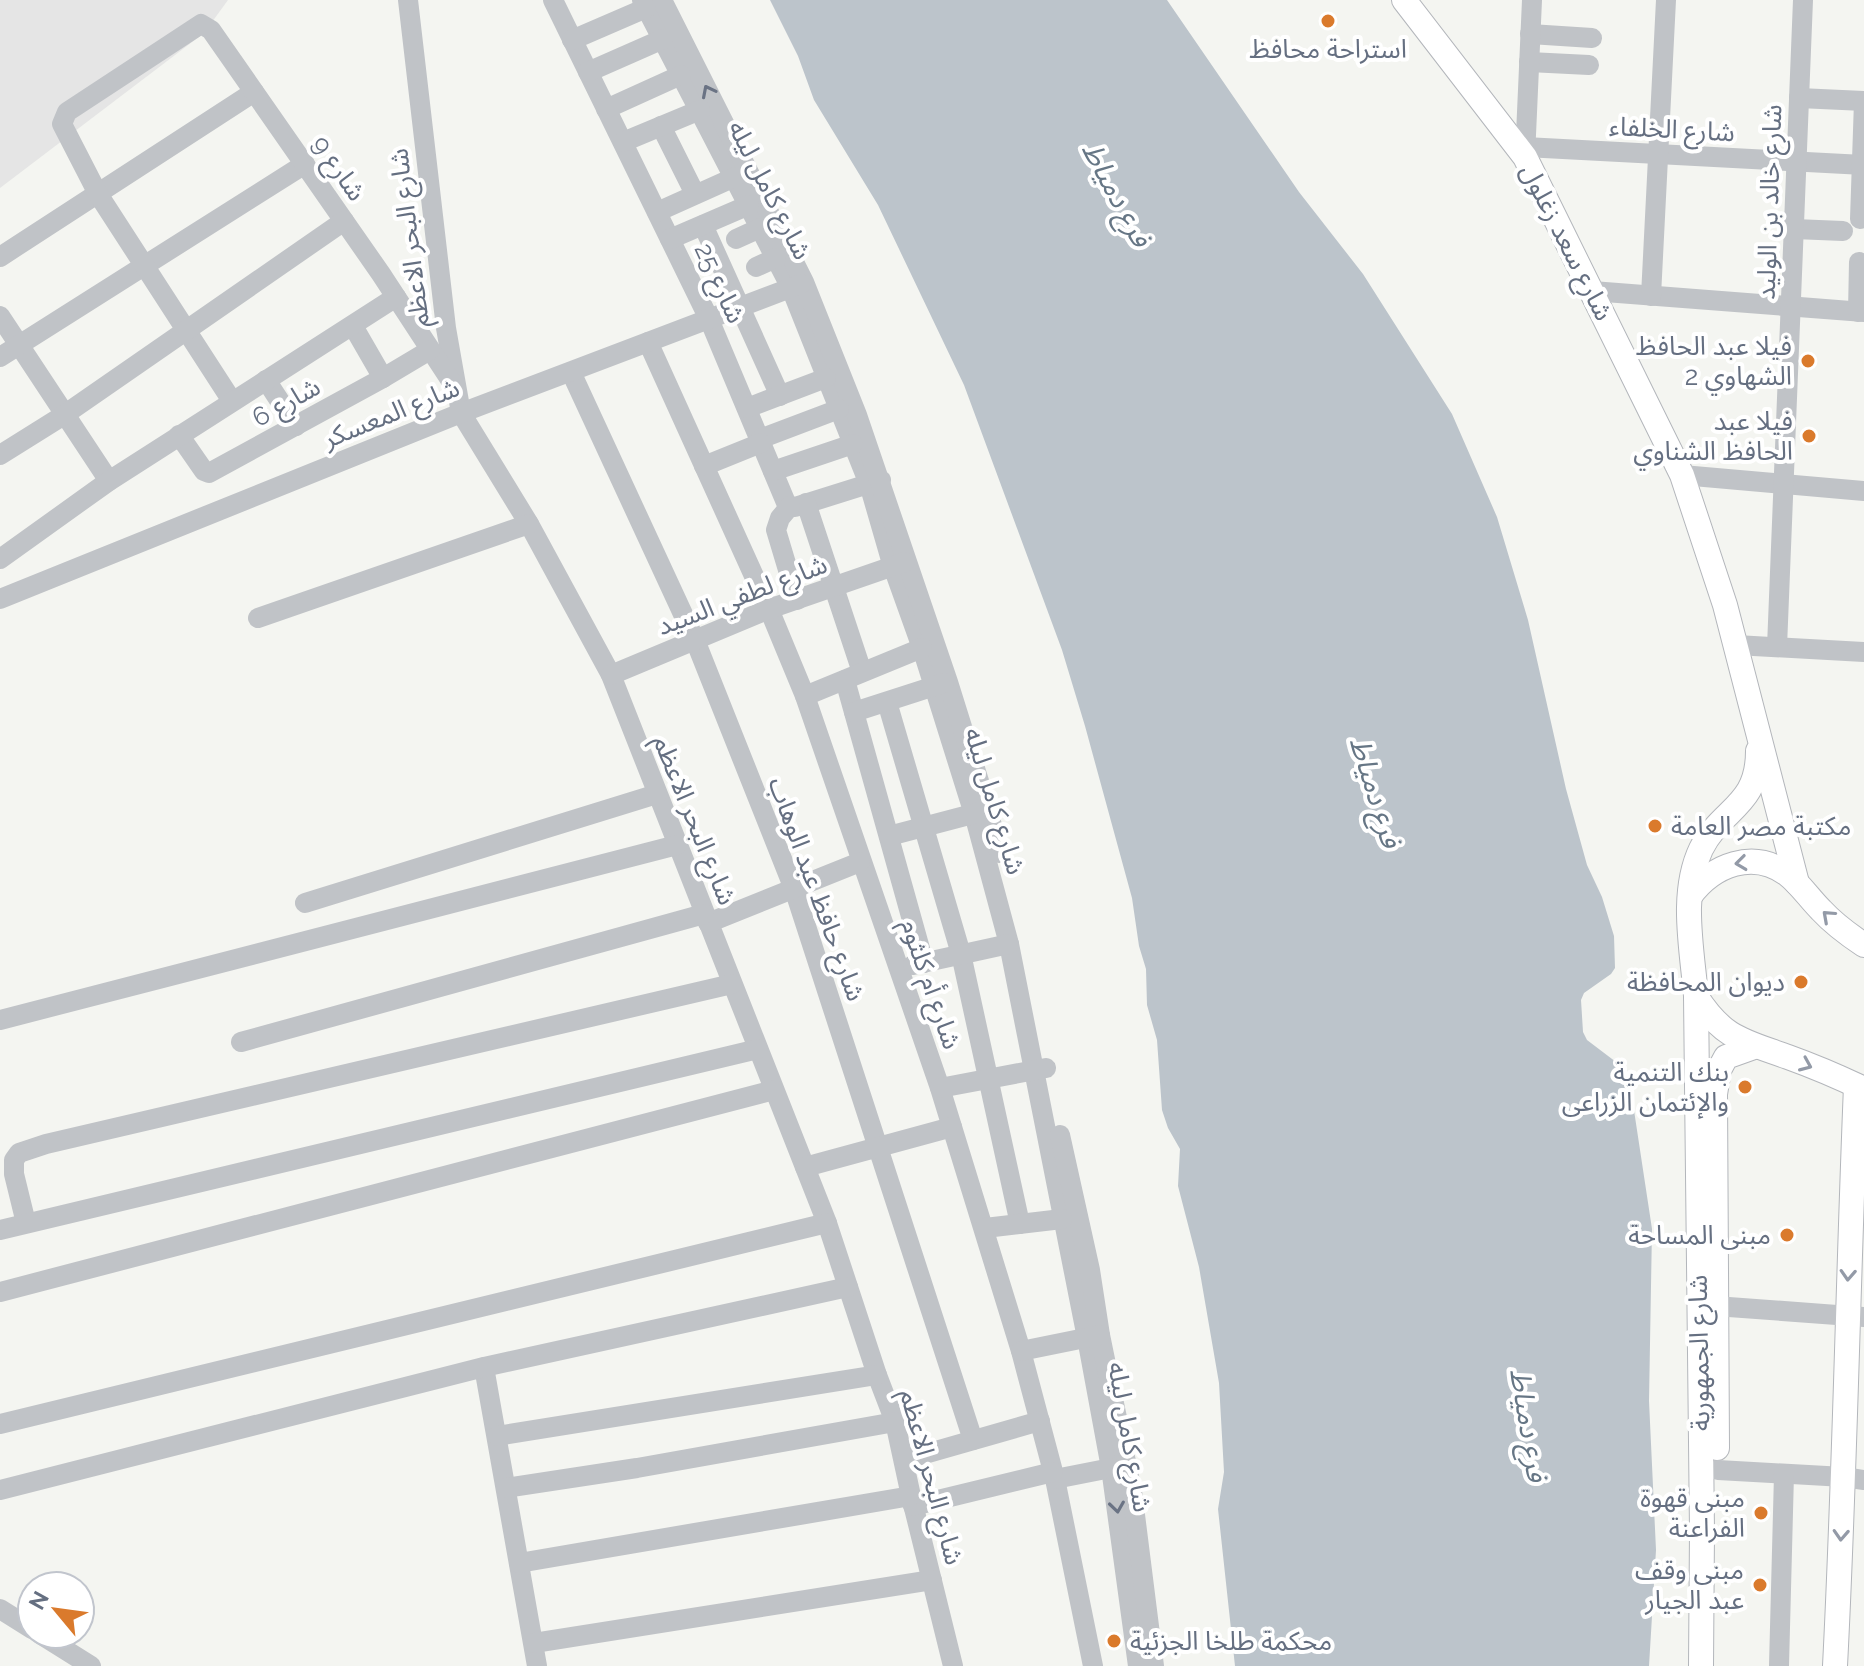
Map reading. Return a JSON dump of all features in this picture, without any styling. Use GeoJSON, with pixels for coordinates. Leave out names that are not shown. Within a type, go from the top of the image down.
{"type":"FeatureCollection","features":[{"type":"Feature","properties":{"kind":"main road","name":"شارع سعد زغلول"},"geometry":{"type":"LineString","coordinates":[[1404,0],[1525,152],[1682,475],[1736,645],[1797,883]]}},
{"type":"Feature","properties":{"kind":"main road","name":"شارع سعد زغلول"},"geometry":{"type":"LineString","coordinates":[[1690,896],[1693,872],[1702,848],[1715,828],[1751,790],[1758,764],[1758,737]]}},
{"type":"Feature","properties":{"kind":"main road"},"geometry":{"type":"LineString","coordinates":[[1739,806],[1760,801],[1779,810]]}},
{"type":"Feature","properties":{"kind":"main road"},"geometry":{"type":"LineString","coordinates":[[1690,896],[1711,873],[1740,862],[1771,865],[1797,883],[1822,912],[1864,945]]}},
{"type":"Feature","properties":{"kind":"main road","name":"شارع الجمهورية"},"geometry":{"type":"LineString","coordinates":[[1690,896],[1696,996],[1701,1666]]}},
{"type":"Feature","properties":{"kind":"main road"},"geometry":{"type":"LineString","coordinates":[[1696,996],[1714,1021],[1732,1036],[1860,1087],[1854,1478],[1835,1666]]}},
{"type":"Feature","properties":{"kind":"main road","name":"شارع الجمهورية"},"geometry":{"type":"LineString","coordinates":[[1718,1666],[1715,1094],[1719,1070],[1726,1057],[1754,1047]]}},
{"type":"Feature","properties":{"kind":"street","name":"شارع البحر الاعظم"},"geometry":{"type":"LineString","coordinates":[[408,0],[446,328],[461,413],[529,524],[611,675],[827,1223],[895,1422],[953,1666]]}},
{"type":"Feature","properties":{"kind":"street","name":"شارع 25"},"geometry":{"type":"LineString","coordinates":[[553,0],[709,319],[773,471],[798,505],[833,587],[853,676],[854,712],[924,963]]}},
{"type":"Feature","properties":{"kind":"street"},"geometry":{"type":"LineString","coordinates":[[1525,152],[1532,0]]}},
{"type":"Feature","properties":{"kind":"street"},"geometry":{"type":"LineString","coordinates":[[1651,296],[1666,0]]}},
{"type":"Feature","properties":{"kind":"street","name":"شارع خالد بن الوليد"},"geometry":{"type":"LineString","coordinates":[[1777,647],[1803,0]]}},
{"type":"Feature","properties":{"kind":"street"},"geometry":{"type":"LineString","coordinates":[[572,40],[650,3]]}},
{"type":"Feature","properties":{"kind":"street","name":"شارع كامل ليله"},"geometry":{"type":"LineString","coordinates":[[650,3],[663,39],[760,228],[776,258],[797,285],[826,378],[853,444],[875,482]]}},
{"type":"Feature","properties":{"kind":"street","name":"شارع كامل ليله"},"geometry":{"type":"LineString","coordinates":[[650,3],[797,285],[875,482],[1014,915],[1062,1219],[1132,1491],[1154,1666]]}},
{"type":"Feature","properties":{"kind":"street","name":"شارع 9"},"geometry":{"type":"LineString","coordinates":[[98,194],[62,124],[64,116],[201,24],[211,30],[305,164],[455,388]]}},
{"type":"Feature","properties":{"kind":"street"},"geometry":{"type":"LineString","coordinates":[[1530,34],[1592,38]]}},
{"type":"Feature","properties":{"kind":"street"},"geometry":{"type":"LineString","coordinates":[[588,72],[663,39]]}},
{"type":"Feature","properties":{"kind":"street"},"geometry":{"type":"LineString","coordinates":[[1529,62],[1589,65]]}},
{"type":"Feature","properties":{"kind":"street"},"geometry":{"type":"LineString","coordinates":[[606,109],[681,75]]}},
{"type":"Feature","properties":{"kind":"street"},"geometry":{"type":"LineString","coordinates":[[0,257],[254,92]]}},
{"type":"Feature","properties":{"kind":"street"},"geometry":{"type":"LineString","coordinates":[[1799,98],[1864,101],[1860,219]]}},
{"type":"Feature","properties":{"kind":"street"},"geometry":{"type":"LineString","coordinates":[[623,142],[700,110]]}},
{"type":"Feature","properties":{"kind":"street"},"geometry":{"type":"LineString","coordinates":[[661,126],[695,194]]}},
{"type":"Feature","properties":{"kind":"street","name":"شارع الخلفاء"},"geometry":{"type":"LineString","coordinates":[[1525,152],[1658,154],[1863,165]]}},
{"type":"Feature","properties":{"kind":"street"},"geometry":{"type":"LineString","coordinates":[[0,357],[305,164]]}},
{"type":"Feature","properties":{"kind":"street"},"geometry":{"type":"LineString","coordinates":[[657,212],[735,177]]}},
{"type":"Feature","properties":{"kind":"street"},"geometry":{"type":"LineString","coordinates":[[98,194],[232,401]]}},
{"type":"Feature","properties":{"kind":"street"},"geometry":{"type":"LineString","coordinates":[[670,239],[749,205]]}},
{"type":"Feature","properties":{"kind":"street"},"geometry":{"type":"LineString","coordinates":[[0,455],[64,415],[344,221]]}},
{"type":"Feature","properties":{"kind":"street"},"geometry":{"type":"LineString","coordinates":[[703,225],[780,396]]}},
{"type":"Feature","properties":{"kind":"street"},"geometry":{"type":"LineString","coordinates":[[736,239],[760,228]]}},
{"type":"Feature","properties":{"kind":"street"},"geometry":{"type":"LineString","coordinates":[[1794,229],[1843,231]]}},
{"type":"Feature","properties":{"kind":"street"},"geometry":{"type":"LineString","coordinates":[[756,267],[776,258]]}},
{"type":"Feature","properties":{"kind":"street"},"geometry":{"type":"LineString","coordinates":[[1592,291],[1861,312],[1859,262]]}},
{"type":"Feature","properties":{"kind":"street","name":"شارع المعسكر"},"geometry":{"type":"LineString","coordinates":[[0,599],[461,413],[797,285]]}},
{"type":"Feature","properties":{"kind":"street"},"geometry":{"type":"LineString","coordinates":[[0,559],[109,481],[396,297]]}},
{"type":"Feature","properties":{"kind":"street"},"geometry":{"type":"LineString","coordinates":[[0,316],[109,481]]}},
{"type":"Feature","properties":{"kind":"street"},"geometry":{"type":"LineString","coordinates":[[353,326],[383,378]]}},
{"type":"Feature","properties":{"kind":"street","name":"شارع أم كلثوم"},"geometry":{"type":"LineString","coordinates":[[648,342],[805,696],[940,1088],[985,1228],[1040,1421],[1093,1666]]}},
{"type":"Feature","properties":{"kind":"street","name":"شارع 6"},"geometry":{"type":"LineString","coordinates":[[179,435],[204,471],[209,473],[430,350]]}},
{"type":"Feature","properties":{"kind":"street","name":"شارع حافظ عبد الوهاب"},"geometry":{"type":"LineString","coordinates":[[571,372],[695,640],[794,889],[973,1440]]}},
{"type":"Feature","properties":{"kind":"street"},"geometry":{"type":"LineString","coordinates":[[747,408],[826,378]]}},
{"type":"Feature","properties":{"kind":"street"},"geometry":{"type":"LineString","coordinates":[[266,380],[296,426]]}},
{"type":"Feature","properties":{"kind":"street"},"geometry":{"type":"LineString","coordinates":[[704,466],[839,409]]}},
{"type":"Feature","properties":{"kind":"street"},"geometry":{"type":"LineString","coordinates":[[773,471],[853,444]]}},
{"type":"Feature","properties":{"kind":"street"},"geometry":{"type":"LineString","coordinates":[[1682,475],[1864,491]]}},
{"type":"Feature","properties":{"kind":"street"},"geometry":{"type":"LineString","coordinates":[[797,600],[776,530],[780,518],[798,505],[875,482]]}},
{"type":"Feature","properties":{"kind":"street"},"geometry":{"type":"LineString","coordinates":[[258,618],[529,524]]}},
{"type":"Feature","properties":{"kind":"street","name":"شارع كامل ليله"},"geometry":{"type":"LineString","coordinates":[[900,564],[922,648],[941,684]]}},
{"type":"Feature","properties":{"kind":"street","name":"شارع لطفي السيد"},"geometry":{"type":"LineString","coordinates":[[611,675],[769,609],[900,564]]}},
{"type":"Feature","properties":{"kind":"street"},"geometry":{"type":"LineString","coordinates":[[1736,645],[1864,652]]}},
{"type":"Feature","properties":{"kind":"street"},"geometry":{"type":"LineString","coordinates":[[805,696],[922,648]]}},
{"type":"Feature","properties":{"kind":"street"},"geometry":{"type":"LineString","coordinates":[[854,712],[941,684]]}},
{"type":"Feature","properties":{"kind":"street"},"geometry":{"type":"LineString","coordinates":[[887,702],[961,954],[1020,1224]]}},
{"type":"Feature","properties":{"kind":"street"},"geometry":{"type":"LineString","coordinates":[[305,903],[657,794]]}},
{"type":"Feature","properties":{"kind":"street"},"geometry":{"type":"LineString","coordinates":[[889,836],[981,812]]}},
{"type":"Feature","properties":{"kind":"street","name":"شارع كامل ليله"},"geometry":{"type":"LineString","coordinates":[[981,812],[1009,944],[1090,1270],[1094,1337],[1138,1666]]}},
{"type":"Feature","properties":{"kind":"street"},"geometry":{"type":"LineString","coordinates":[[0,1020],[677,845]]}},
{"type":"Feature","properties":{"kind":"street"},"geometry":{"type":"LineString","coordinates":[[241,1042],[706,918],[794,889],[860,862]]}},
{"type":"Feature","properties":{"kind":"street"},"geometry":{"type":"LineString","coordinates":[[898,969],[1009,944]]}},
{"type":"Feature","properties":{"kind":"street"},"geometry":{"type":"LineString","coordinates":[[26,1223],[14,1174],[14,1160],[19,1153],[46,1144],[732,984]]}},
{"type":"Feature","properties":{"kind":"street"},"geometry":{"type":"LineString","coordinates":[[0,1230],[758,1049]]}},
{"type":"Feature","properties":{"kind":"street"},"geometry":{"type":"LineString","coordinates":[[940,1088],[1040,1069]]}},
{"type":"Feature","properties":{"kind":"street"},"geometry":{"type":"LineString","coordinates":[[0,1292],[774,1090]]}},
{"type":"Feature","properties":{"kind":"street"},"geometry":{"type":"LineString","coordinates":[[805,1167],[952,1127]]}},
{"type":"Feature","properties":{"kind":"street"},"geometry":{"type":"LineString","coordinates":[[985,1228],[1062,1219]]}},
{"type":"Feature","properties":{"kind":"street"},"geometry":{"type":"LineString","coordinates":[[0,1424],[827,1223]]}},
{"type":"Feature","properties":{"kind":"street"},"geometry":{"type":"LineString","coordinates":[[0,1490],[484,1367],[848,1287]]}},
{"type":"Feature","properties":{"kind":"street"},"geometry":{"type":"LineString","coordinates":[[1715,1306],[1856,1317]]}},
{"type":"Feature","properties":{"kind":"street"},"geometry":{"type":"LineString","coordinates":[[1021,1351],[1094,1337]]}},
{"type":"Feature","properties":{"kind":"street"},"geometry":{"type":"LineString","coordinates":[[484,1367],[537,1666]]}},
{"type":"Feature","properties":{"kind":"street"},"geometry":{"type":"LineString","coordinates":[[497,1436],[877,1375]]}},
{"type":"Feature","properties":{"kind":"street"},"geometry":{"type":"LineString","coordinates":[[904,1460],[1040,1421]]}},
{"type":"Feature","properties":{"kind":"street"},"geometry":{"type":"LineString","coordinates":[[506,1488],[895,1422]]}},
{"type":"Feature","properties":{"kind":"street"},"geometry":{"type":"LineString","coordinates":[[519,1563],[1111,1468]]}},
{"type":"Feature","properties":{"kind":"street"},"geometry":{"type":"LineString","coordinates":[[1718,1470],[1854,1478]]}},
{"type":"Feature","properties":{"kind":"street"},"geometry":{"type":"LineString","coordinates":[[1779,1666],[1784,1474]]}},
{"type":"Feature","properties":{"kind":"street"},"geometry":{"type":"LineString","coordinates":[[534,1643],[932,1580]]}},
{"type":"Feature","properties":{"kind":"street"},"geometry":{"type":"LineString","coordinates":[[66,1650],[91,1666]]}},
{"type":"Feature","properties":{"kind":"shaded area"},"geometry":{"type":"Polygon","coordinates":[[[0,0],[228,0],[204,33],[0,188],[0,0]]]}},
{"type":"Feature","properties":{"kind":"water","name":"فرع دمياط"},"geometry":{"type":"Polygon","coordinates":[[[770,0],[1167,0],[1299,192],[1363,274],[1452,414],[1497,517],[1528,620],[1566,789],[1587,865],[1602,897],[1614,936],[1615,968],[1584,993],[1581,1000],[1583,1032],[1587,1040],[1616,1062],[1630,1084],[1652,1229],[1649,1401],[1656,1550],[1649,1666],[1235,1666],[1218,1509],[1224,1472],[1219,1383],[1199,1267],[1178,1186],[1180,1149],[1162,1110],[1157,1040],[1147,1005],[1146,969],[1139,946],[1132,898],[1085,726],[1062,650],[964,385],[878,205],[814,100],[798,56],[770,0]]]}},
{"type":"Feature","properties":{"kind":"place","name":"استراحة محافظ"},"geometry":{"type":"Point","coordinates":[1328,21]}},
{"type":"Feature","properties":{"kind":"place","name":"فيلا عبد الحافظ الشهاوي 2"},"geometry":{"type":"Point","coordinates":[1808,361]}},
{"type":"Feature","properties":{"kind":"place","name":"فيلا عبد الحافظ الشناوي"},"geometry":{"type":"Point","coordinates":[1809,436]}},
{"type":"Feature","properties":{"kind":"place","name":"مكتبة مصر العامة"},"geometry":{"type":"Point","coordinates":[1655,826]}},
{"type":"Feature","properties":{"kind":"place","name":"ديوان المحافظة"},"geometry":{"type":"Point","coordinates":[1801,982]}},
{"type":"Feature","properties":{"kind":"place","name":"بنك التنمية والإئتمان الزراعى"},"geometry":{"type":"Point","coordinates":[1745,1087]}},
{"type":"Feature","properties":{"kind":"place","name":"مبنى المساحة"},"geometry":{"type":"Point","coordinates":[1787,1235]}},
{"type":"Feature","properties":{"kind":"place","name":"مبنى قهوة الفراعنة"},"geometry":{"type":"Point","coordinates":[1761,1513]}},
{"type":"Feature","properties":{"kind":"place","name":"مبنى وقف عبد الجيار"},"geometry":{"type":"Point","coordinates":[1760,1585]}},
{"type":"Feature","properties":{"kind":"place","name":"محكمة طلخا الجزئية"},"geometry":{"type":"Point","coordinates":[1114,1641]}}]}
